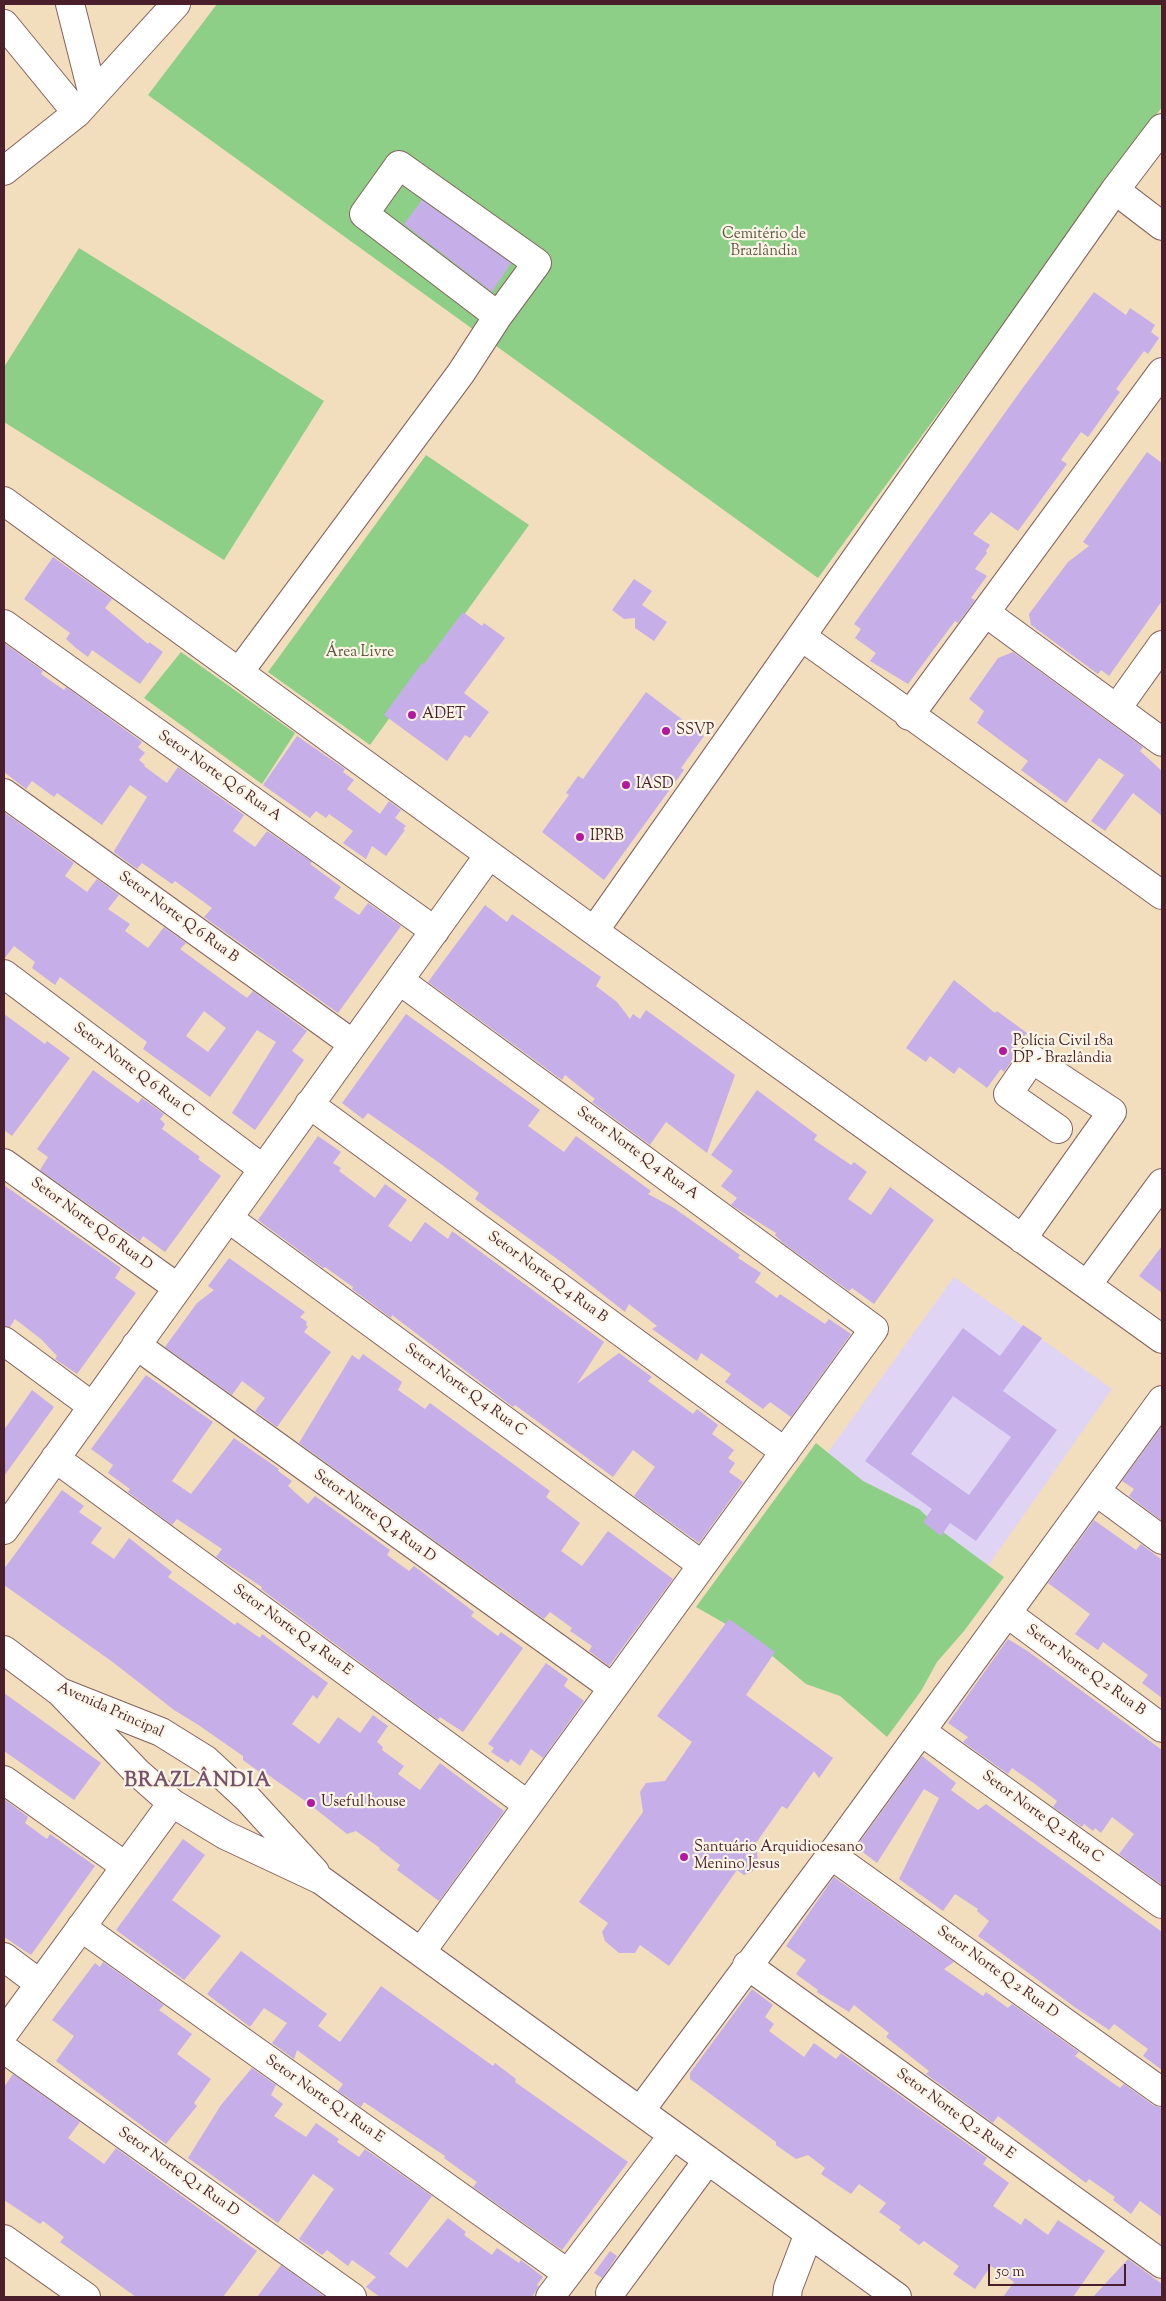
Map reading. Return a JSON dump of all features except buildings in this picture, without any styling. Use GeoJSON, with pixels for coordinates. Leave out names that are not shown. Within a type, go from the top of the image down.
{"type":"FeatureCollection","features":[{"type":"Feature","properties":{"kind":"street"},"geometry":{"type":"LineString","coordinates":[[70,4],[93,95],[77,113]]}},
{"type":"Feature","properties":{"kind":"street"},"geometry":{"type":"LineString","coordinates":[[4,171],[77,113],[176,4]]}},
{"type":"Feature","properties":{"kind":"street"},"geometry":{"type":"LineString","coordinates":[[4,24],[77,113]]}},
{"type":"Feature","properties":{"kind":"street"},"geometry":{"type":"LineString","coordinates":[[594,931],[1115,190],[1162,128]]}},
{"type":"Feature","properties":{"kind":"street"},"geometry":{"type":"LineString","coordinates":[[239,672],[461,373],[498,316],[537,263],[399,165],[364,214],[498,316]]}},
{"type":"Feature","properties":{"kind":"street"},"geometry":{"type":"LineString","coordinates":[[1115,190],[1162,226]]}},
{"type":"Feature","properties":{"kind":"street"},"geometry":{"type":"LineString","coordinates":[[909,716],[1162,372]]}},
{"type":"Feature","properties":{"kind":"street"},"geometry":{"type":"LineString","coordinates":[[5,503],[594,931],[1162,1339]]}},
{"type":"Feature","properties":{"kind":"street"},"geometry":{"type":"LineString","coordinates":[[986,613],[1162,742]]}},
{"type":"Feature","properties":{"kind":"street","name":"Setor Norte Q 6 Rua A"},"geometry":{"type":"LineString","coordinates":[[4,624],[435,931]]}},
{"type":"Feature","properties":{"kind":"street"},"geometry":{"type":"LineString","coordinates":[[802,637],[909,716],[1162,895]]}},
{"type":"Feature","properties":{"kind":"street"},"geometry":{"type":"LineString","coordinates":[[1117,708],[1162,645]]}},
{"type":"Feature","properties":{"kind":"street","name":"Setor Norte Q 6 Rua B"},"geometry":{"type":"LineString","coordinates":[[4,792],[353,1044]]}},
{"type":"Feature","properties":{"kind":"street"},"geometry":{"type":"LineString","coordinates":[[5,1524],[56,1458],[490,855]]}},
{"type":"Feature","properties":{"kind":"street","name":"Setor Norte Q 6 Rua C"},"geometry":{"type":"LineString","coordinates":[[4,974],[263,1169]]}},
{"type":"Feature","properties":{"kind":"street","name":"Setor Norte Q 4 Rua A"},"geometry":{"type":"LineString","coordinates":[[399,980],[874,1329],[785,1452]]}},
{"type":"Feature","properties":{"kind":"street"},"geometry":{"type":"LineString","coordinates":[[1022,1239],[1112,1112],[1032,1059],[1008,1094],[1058,1128]]}},
{"type":"Feature","properties":{"kind":"street","name":"Setor Norte Q 4 Rua B"},"geometry":{"type":"LineString","coordinates":[[309,1104],[785,1452]]}},
{"type":"Feature","properties":{"kind":"street","name":"Setor Norte Q 6 Rua D"},"geometry":{"type":"LineString","coordinates":[[4,1163],[178,1288]]}},
{"type":"Feature","properties":{"kind":"street"},"geometry":{"type":"LineString","coordinates":[[1087,1285],[1162,1183]]}},
{"type":"Feature","properties":{"kind":"street","name":"Setor Norte Q 4 Rua C"},"geometry":{"type":"LineString","coordinates":[[228,1218],[702,1565]]}},
{"type":"Feature","properties":{"kind":"street"},"geometry":{"type":"LineString","coordinates":[[4,1341],[92,1406]]}},
{"type":"Feature","properties":{"kind":"street","name":"Setor Norte Q 4 Rua D"},"geometry":{"type":"LineString","coordinates":[[136,1345],[613,1688]]}},
{"type":"Feature","properties":{"kind":"street"},"geometry":{"type":"LineString","coordinates":[[640,2111],[922,1732],[1162,1400]]}},
{"type":"Feature","properties":{"kind":"street"},"geometry":{"type":"LineString","coordinates":[[421,1952],[785,1452]]}},
{"type":"Feature","properties":{"kind":"street","name":"Setor Norte Q 4 Rua E"},"geometry":{"type":"LineString","coordinates":[[56,1458],[528,1805]]}},
{"type":"Feature","properties":{"kind":"street"},"geometry":{"type":"LineString","coordinates":[[1097,1492],[1162,1540]]}},
{"type":"Feature","properties":{"kind":"street","name":"Setor Norte Q 2 Rua B"},"geometry":{"type":"LineString","coordinates":[[1008,1614],[1162,1728]]}},
{"type":"Feature","properties":{"kind":"street","name":"Avenida Principal"},"geometry":{"type":"LineString","coordinates":[[4,1650],[60,1692],[161,1732],[206,1760],[248,1799],[321,1880]]}},
{"type":"Feature","properties":{"kind":"street"},"geometry":{"type":"LineString","coordinates":[[60,1692],[137,1772],[172,1803],[224,1835],[321,1880],[897,2297]]}},
{"type":"Feature","properties":{"kind":"street"},"geometry":{"type":"LineString","coordinates":[[137,1772],[134,1754],[138,1745],[144,1738],[161,1732]]}},
{"type":"Feature","properties":{"kind":"street","name":"Setor Norte Q 2 Rua C"},"geometry":{"type":"LineString","coordinates":[[922,1732],[1162,1904]]}},
{"type":"Feature","properties":{"kind":"street"},"geometry":{"type":"LineString","coordinates":[[4,1780],[125,1866]]}},
{"type":"Feature","properties":{"kind":"street"},"geometry":{"type":"LineString","coordinates":[[224,1835],[241,1829],[247,1823],[251,1814],[248,1799]]}},
{"type":"Feature","properties":{"kind":"street"},"geometry":{"type":"LineString","coordinates":[[4,2033],[172,1803]]}},
{"type":"Feature","properties":{"kind":"street","name":"Setor Norte Q 2 Rua D"},"geometry":{"type":"LineString","coordinates":[[831,1855],[1162,2092]]}},
{"type":"Feature","properties":{"kind":"street","name":"Setor Norte Q 1 Rua E"},"geometry":{"type":"LineString","coordinates":[[81,1927],[567,2273]]}},
{"type":"Feature","properties":{"kind":"street"},"geometry":{"type":"LineString","coordinates":[[4,1958],[40,1984]]}},
{"type":"Feature","properties":{"kind":"street","name":"Setor Norte Q 2 Rua E"},"geometry":{"type":"LineString","coordinates":[[747,1965],[1162,2264]]}},
{"type":"Feature","properties":{"kind":"street","name":"Setor Norte Q 1 Rua D"},"geometry":{"type":"LineString","coordinates":[[4,2049],[352,2297]]}},
{"type":"Feature","properties":{"kind":"street"},"geometry":{"type":"LineString","coordinates":[[550,2297],[673,2135]]}},
{"type":"Feature","properties":{"kind":"street"},"geometry":{"type":"LineString","coordinates":[[610,2294],[708,2160]]}},
{"type":"Feature","properties":{"kind":"street"},"geometry":{"type":"LineString","coordinates":[[787,2297],[788,2288],[809,2233]]}},
{"type":"Feature","properties":{"kind":"street"},"geometry":{"type":"LineString","coordinates":[[4,2239],[86,2297]]}},
{"type":"Feature","properties":{"kind":"shaded area"},"geometry":{"type":"Polygon","coordinates":[[[954,1277],[1112,1389],[986,1569],[826,1455],[954,1277]]]}},
{"type":"Feature","properties":{"kind":"green space","name":"Cemitério de Brazlândia"},"geometry":{"type":"Polygon","coordinates":[[[217,4],[1162,4],[1162,107],[818,578],[148,95],[217,4]]]}},
{"type":"Feature","properties":{"kind":"green space"},"geometry":{"type":"Polygon","coordinates":[[[79,248],[324,401],[224,560],[4,422],[4,367],[79,248]]]}},
{"type":"Feature","properties":{"kind":"green space","name":"Área Livre"},"geometry":{"type":"Polygon","coordinates":[[[426,455],[529,525],[370,745],[268,672],[426,455]]]}},
{"type":"Feature","properties":{"kind":"green space"},"geometry":{"type":"Polygon","coordinates":[[[181,652],[295,733],[262,784],[144,698],[181,652]]]}},
{"type":"Feature","properties":{"kind":"green space"},"geometry":{"type":"Polygon","coordinates":[[[816,1443],[863,1481],[919,1509],[943,1532],[1004,1577],[964,1631],[937,1662],[921,1691],[887,1737],[840,1696],[806,1684],[752,1639],[696,1607],[816,1443]]]}},
{"type":"Feature","properties":{"kind":"place","name":"ADET"},"geometry":{"type":"Point","coordinates":[412,715]}},
{"type":"Feature","properties":{"kind":"place","name":"SSVP"},"geometry":{"type":"Point","coordinates":[666,731]}},
{"type":"Feature","properties":{"kind":"place","name":"IASD"},"geometry":{"type":"Point","coordinates":[626,785]}},
{"type":"Feature","properties":{"kind":"place","name":"IPRB"},"geometry":{"type":"Point","coordinates":[580,837]}},
{"type":"Feature","properties":{"kind":"place","name":"Polícia Civil 18a DP - Brazlândia"},"geometry":{"type":"Point","coordinates":[1003,1051]}},
{"type":"Feature","properties":{"kind":"place","name":"Useful house"},"geometry":{"type":"Point","coordinates":[311,1803]}},
{"type":"Feature","properties":{"kind":"place","name":"Santuário Arquidiocesano Menino Jesus"},"geometry":{"type":"Point","coordinates":[684,1857]}},
{"type":"Feature","properties":{"kind":"district","name":"BRAZLÂNDIA"},"geometry":{"type":"Point","coordinates":[198,1783]}}]}
